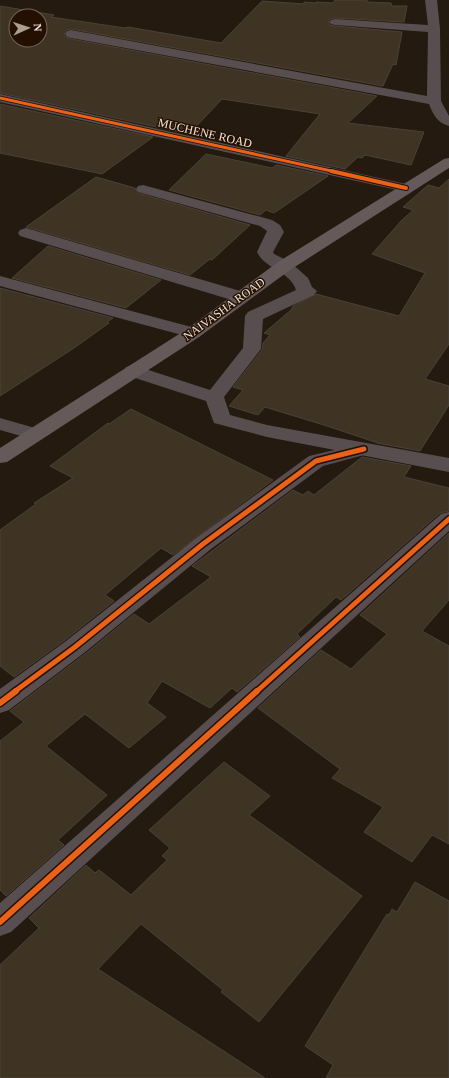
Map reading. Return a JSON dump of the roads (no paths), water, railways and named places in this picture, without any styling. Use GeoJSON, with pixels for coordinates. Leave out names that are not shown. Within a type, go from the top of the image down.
{"type":"FeatureCollection","features":[{"type":"Feature","properties":{"kind":"main road","name":"NAIVASHA ROAD"},"geometry":{"type":"LineString","coordinates":[[0,457],[193,333],[284,266],[449,162]]}},
{"type":"Feature","properties":{"kind":"street"},"geometry":{"type":"LineString","coordinates":[[431,0],[434,29],[434,101],[441,116],[449,122]]}},
{"type":"Feature","properties":{"kind":"street"},"geometry":{"type":"LineString","coordinates":[[335,22],[434,29]]}},
{"type":"Feature","properties":{"kind":"street"},"geometry":{"type":"LineString","coordinates":[[71,34],[434,101]]}},
{"type":"Feature","properties":{"kind":"street","name":"MUCHENE ROAD"},"geometry":{"type":"LineString","coordinates":[[0,98],[406,188]]}},
{"type":"Feature","properties":{"kind":"street"},"geometry":{"type":"LineString","coordinates":[[143,189],[266,223],[274,228],[276,232],[265,252],[266,256],[284,266],[302,282],[304,292],[308,291],[254,316],[252,349],[214,398]]}},
{"type":"Feature","properties":{"kind":"street"},"geometry":{"type":"LineString","coordinates":[[26,233],[241,297]]}},
{"type":"Feature","properties":{"kind":"street"},"geometry":{"type":"LineString","coordinates":[[0,281],[193,333]]}},
{"type":"Feature","properties":{"kind":"street"},"geometry":{"type":"LineString","coordinates":[[133,371],[214,398]]}},
{"type":"Feature","properties":{"kind":"street"},"geometry":{"type":"LineString","coordinates":[[214,398],[221,419],[267,431],[449,465]]}},
{"type":"Feature","properties":{"kind":"street"},"geometry":{"type":"LineString","coordinates":[[0,424],[35,434]]}},
{"type":"Feature","properties":{"kind":"street"},"geometry":{"type":"LineString","coordinates":[[0,703],[75,647],[203,544],[316,461],[364,449]]}},
{"type":"Feature","properties":{"kind":"street"},"geometry":{"type":"LineString","coordinates":[[0,922],[449,519]]}}]}
